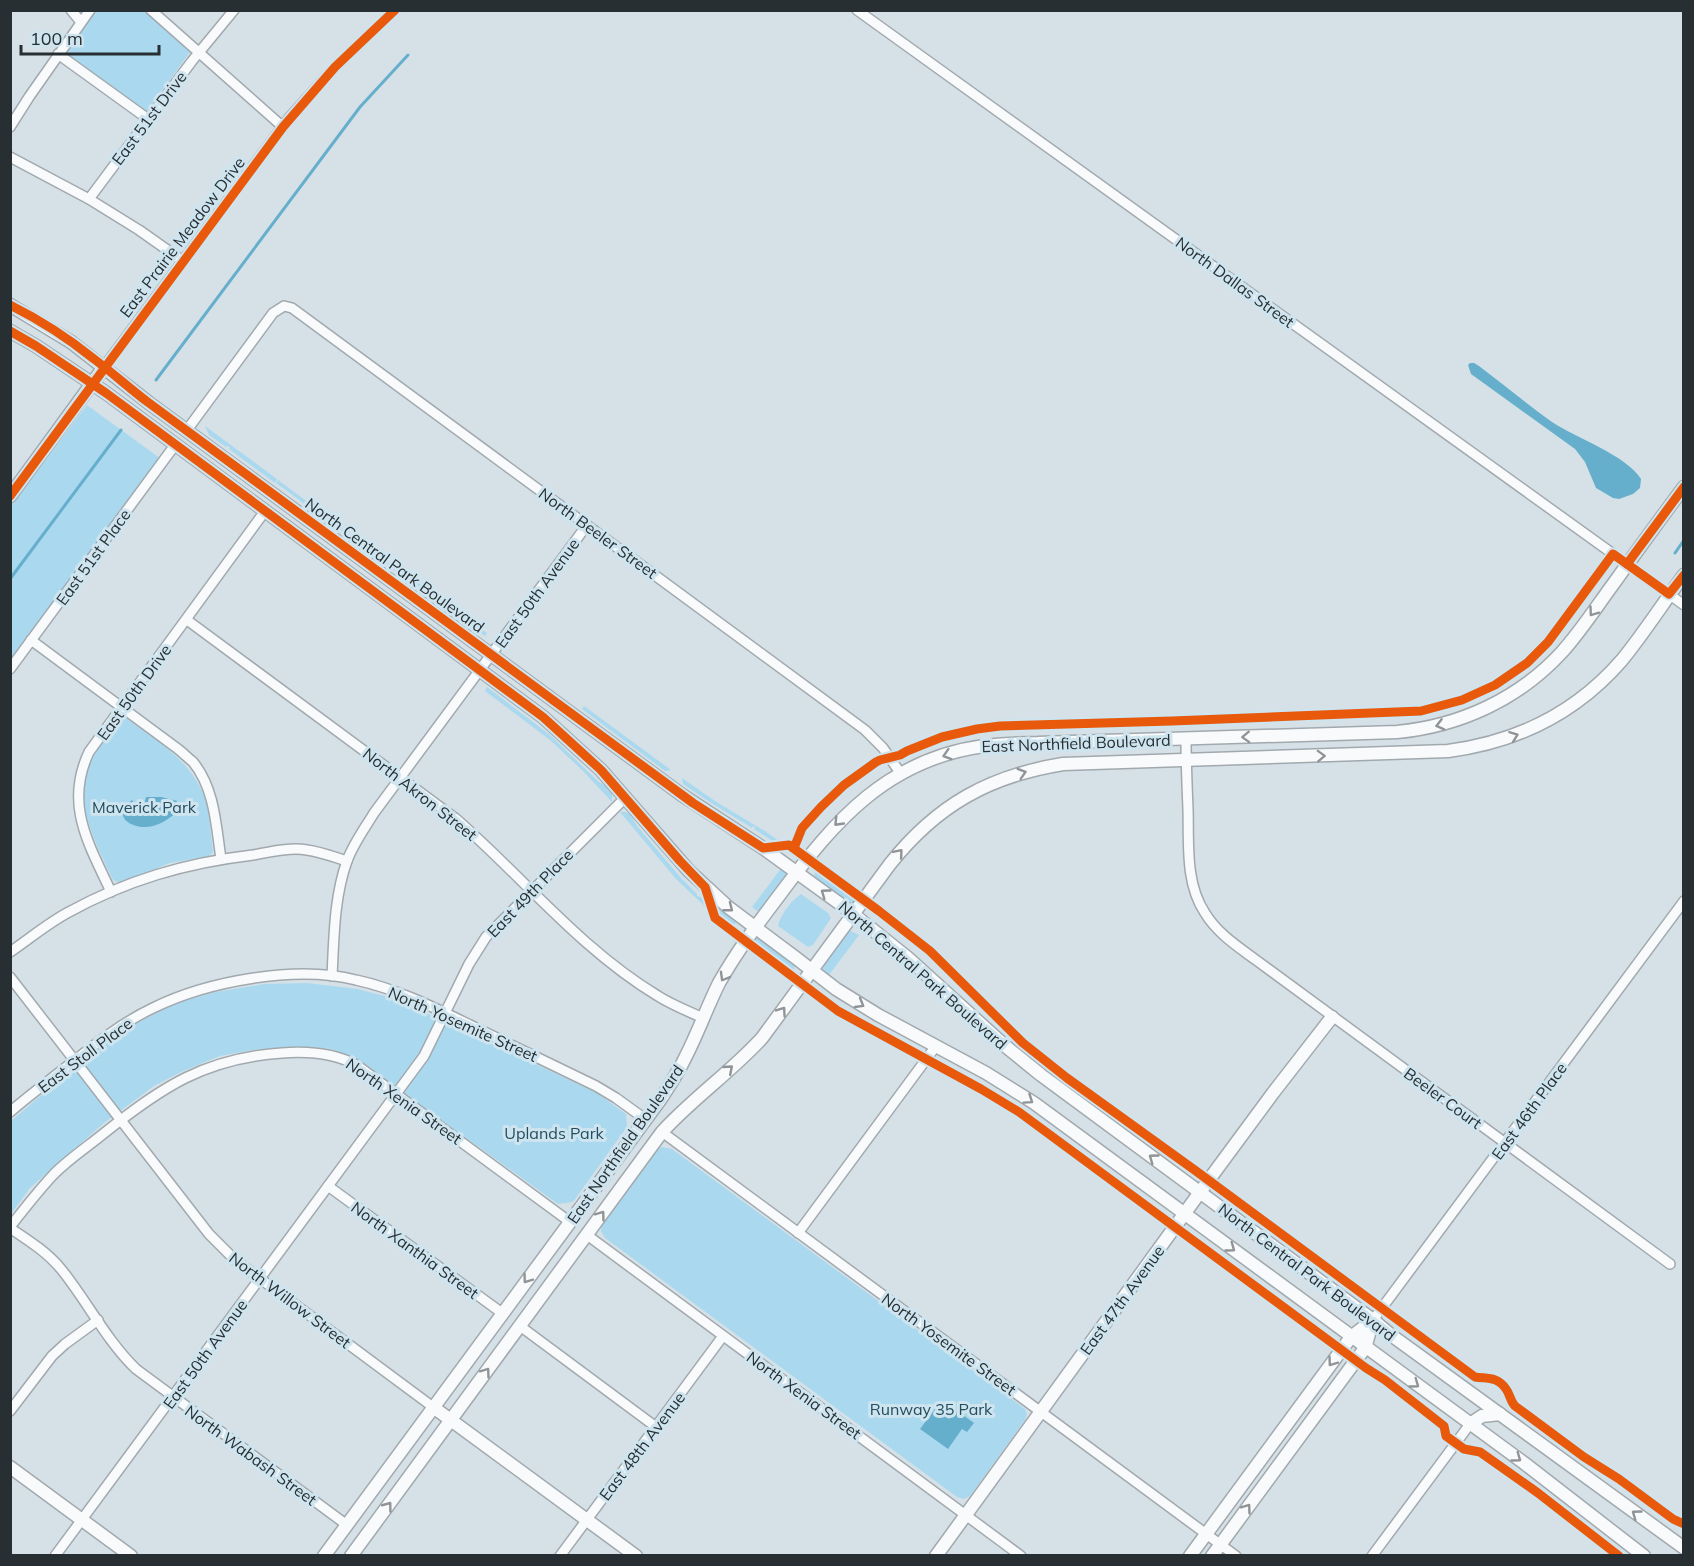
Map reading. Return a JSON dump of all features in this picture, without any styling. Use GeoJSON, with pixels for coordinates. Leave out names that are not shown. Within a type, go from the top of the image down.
{"type":"FeatureCollection","features":[{"type":"Feature","properties":{"kind":"main road","name":"North Central Park Boulevard"},"geometry":{"type":"LineString","coordinates":[[10,305],[71,342],[117,379],[682,795],[797,872],[908,958],[1021,1060],[1391,1335],[1683,1548]]}},
{"type":"Feature","properties":{"kind":"main road","name":"North Central Park Boulevard"},"geometry":{"type":"LineString","coordinates":[[10,331],[106,393],[530,706],[601,770],[689,871],[719,900],[826,982],[853,1000],[1023,1096],[1470,1424],[1644,1556]]}},
{"type":"Feature","properties":{"kind":"main road","name":"East Prairie Meadow Drive"},"geometry":{"type":"LineString","coordinates":[[11,495],[104,367]]}},
{"type":"Feature","properties":{"kind":"main road"},"geometry":{"type":"LineString","coordinates":[[1627,564],[1683,487]]}},
{"type":"Feature","properties":{"kind":"main road","name":"East Northfield Boulevard"},"geometry":{"type":"LineString","coordinates":[[324,1556],[674,1079],[720,982],[755,928],[830,830],[852,808],[901,774],[939,757],[983,746],[1038,742],[1397,732],[1432,727],[1466,717],[1514,692],[1550,664],[1572,640],[1627,564]]}},
{"type":"Feature","properties":{"kind":"main road"},"geometry":{"type":"LineString","coordinates":[[1669,594],[1683,575]]}},
{"type":"Feature","properties":{"kind":"main road","name":"East Northfield Boulevard"},"geometry":{"type":"LineString","coordinates":[[353,1555],[662,1132],[758,1042],[774,1024],[896,857],[921,829],[950,805],[983,787],[1024,772],[1063,764],[1448,751],[1500,741],[1547,722],[1596,686],[1629,651],[1669,594]]}},
{"type":"Feature","properties":{"kind":"main road","name":"East 47th Avenue"},"geometry":{"type":"LineString","coordinates":[[936,1556],[1200,1192],[1332,1017]]}},
{"type":"Feature","properties":{"kind":"main road","name":"East 46th Place"},"geometry":{"type":"LineString","coordinates":[[1190,1556],[1350,1337],[1373,1320]]}},
{"type":"Feature","properties":{"kind":"main road","name":"East 46th Place"},"geometry":{"type":"LineString","coordinates":[[1212,1556],[1365,1348],[1373,1320]]}},
{"type":"Feature","properties":{"kind":"main road","name":"North Willow Street"},"geometry":{"type":"LineString","coordinates":[[433,1407],[636,1556]]}},
{"type":"Feature","properties":{"kind":"main road"},"geometry":{"type":"LineString","coordinates":[[1470,1424],[1482,1416],[1500,1414]]}},
{"type":"Feature","properties":{"kind":"main road"},"geometry":{"type":"LineString","coordinates":[[10,1467],[131,1556]]}},
{"type":"Feature","properties":{"kind":"street"},"geometry":{"type":"LineString","coordinates":[[70,10],[81,22]]}},
{"type":"Feature","properties":{"kind":"street"},"geometry":{"type":"LineString","coordinates":[[10,127],[28,97],[90,10]]}},
{"type":"Feature","properties":{"kind":"street"},"geometry":{"type":"LineString","coordinates":[[151,10],[283,127]]}},
{"type":"Feature","properties":{"kind":"street","name":"East 51st Drive"},"geometry":{"type":"LineString","coordinates":[[89,199],[198,52],[234,10]]}},
{"type":"Feature","properties":{"kind":"street","name":"East Prairie Meadow Drive"},"geometry":{"type":"LineString","coordinates":[[104,367],[283,127],[335,67],[395,10]]}},
{"type":"Feature","properties":{"kind":"street","name":"North Dallas Street"},"geometry":{"type":"LineString","coordinates":[[857,10],[1627,564]]}},
{"type":"Feature","properties":{"kind":"street"},"geometry":{"type":"LineString","coordinates":[[58,54],[148,119]]}},
{"type":"Feature","properties":{"kind":"street"},"geometry":{"type":"LineString","coordinates":[[10,157],[89,199],[183,261]]}},
{"type":"Feature","properties":{"kind":"street","name":"North Beeler Street"},"geometry":{"type":"LineString","coordinates":[[187,430],[273,313],[284,306],[295,310],[865,730],[883,748],[901,774]]}},
{"type":"Feature","properties":{"kind":"street","name":"East 51st Place"},"geometry":{"type":"LineString","coordinates":[[10,669],[175,445]]}},
{"type":"Feature","properties":{"kind":"street","name":"East 50th Drive"},"geometry":{"type":"LineString","coordinates":[[111,892],[85,834],[78,811],[79,777],[89,752],[265,511]]}},
{"type":"Feature","properties":{"kind":"street","name":"East 50th Avenue"},"geometry":{"type":"LineString","coordinates":[[332,976],[340,887],[347,861],[358,838],[374,813],[587,525]]}},
{"type":"Feature","properties":{"kind":"street"},"geometry":{"type":"LineString","coordinates":[[1627,564],[1683,605]]}},
{"type":"Feature","properties":{"kind":"street","name":"North Akron Street"},"geometry":{"type":"LineString","coordinates":[[186,620],[455,818],[482,841],[576,935],[601,956],[657,996],[703,1018]]}},
{"type":"Feature","properties":{"kind":"street"},"geometry":{"type":"LineString","coordinates":[[31,640],[178,749],[193,763],[205,781],[211,800],[221,859]]}},
{"type":"Feature","properties":{"kind":"street","name":"Beeler Court"},"geometry":{"type":"LineString","coordinates":[[1186,739],[1191,874],[1198,901],[1205,914],[1222,934],[1670,1264]]}},
{"type":"Feature","properties":{"kind":"street","name":"East 49th Place"},"geometry":{"type":"LineString","coordinates":[[396,1094],[424,1056],[469,964],[480,947],[497,926],[626,797]]}},
{"type":"Feature","properties":{"kind":"street"},"geometry":{"type":"LineString","coordinates":[[10,952],[66,913],[111,892],[183,866],[294,849],[347,861]]}},
{"type":"Feature","properties":{"kind":"street","name":"East 46th Place"},"geometry":{"type":"LineString","coordinates":[[1373,1320],[1683,901]]}},
{"type":"Feature","properties":{"kind":"street","name":"North Yosemite Street"},"geometry":{"type":"LineString","coordinates":[[266,977],[298,974],[355,979],[417,999],[596,1086],[645,1119]]}},
{"type":"Feature","properties":{"kind":"street","name":"North Willow Street"},"geometry":{"type":"LineString","coordinates":[[10,977],[216,1242],[229,1255],[433,1407]]}},
{"type":"Feature","properties":{"kind":"street","name":"East Stoll Place"},"geometry":{"type":"LineString","coordinates":[[10,1112],[122,1024],[154,1007],[228,983],[266,977]]}},
{"type":"Feature","properties":{"kind":"street"},"geometry":{"type":"LineString","coordinates":[[798,1233],[936,1046]]}},
{"type":"Feature","properties":{"kind":"street","name":"North Xenia Street"},"geometry":{"type":"LineString","coordinates":[[121,1119],[152,1096],[183,1078],[223,1063],[275,1053],[308,1053],[343,1058],[361,1068],[570,1222]]}},
{"type":"Feature","properties":{"kind":"street","name":"East 50th Avenue"},"geometry":{"type":"LineString","coordinates":[[55,1556],[396,1094]]}},
{"type":"Feature","properties":{"kind":"street"},"geometry":{"type":"LineString","coordinates":[[10,1228],[55,1173],[121,1119]]}},
{"type":"Feature","properties":{"kind":"street","name":"North Yosemite Street"},"geometry":{"type":"LineString","coordinates":[[662,1132],[1236,1556]]}},
{"type":"Feature","properties":{"kind":"street","name":"North Xanthia Street"},"geometry":{"type":"LineString","coordinates":[[328,1186],[502,1313]]}},
{"type":"Feature","properties":{"kind":"street","name":"North Wabash Street"},"geometry":{"type":"LineString","coordinates":[[10,1228],[40,1249],[55,1263],[130,1363],[347,1525]]}},
{"type":"Feature","properties":{"kind":"street","name":"North Xenia Street"},"geometry":{"type":"LineString","coordinates":[[587,1234],[1021,1556]]}},
{"type":"Feature","properties":{"kind":"street"},"geometry":{"type":"LineString","coordinates":[[10,1411],[52,1356],[98,1320]]}},
{"type":"Feature","properties":{"kind":"street"},"geometry":{"type":"LineString","coordinates":[[520,1326],[656,1427]]}},
{"type":"Feature","properties":{"kind":"street","name":"East 48th Avenue"},"geometry":{"type":"LineString","coordinates":[[560,1556],[723,1336]]}},
{"type":"Feature","properties":{"kind":"street"},"geometry":{"type":"LineString","coordinates":[[1372,1556],[1470,1424]]}},
{"type":"Feature","properties":{"kind":"green space"},"geometry":{"type":"Polygon","coordinates":[[[93,10],[145,11],[190,52],[144,115],[62,53],[93,10]]]}},
{"type":"Feature","properties":{"kind":"green space"},"geometry":{"type":"Polygon","coordinates":[[[87,405],[161,459],[11,664],[10,507],[87,405]]]}},
{"type":"Feature","properties":{"kind":"green space"},"geometry":{"type":"Polygon","coordinates":[[[205,426],[277,479],[275,483],[229,449],[230,447],[226,447],[209,435],[205,426]]]}},
{"type":"Feature","properties":{"kind":"green space"},"geometry":{"type":"Polygon","coordinates":[[[278,480],[350,533],[344,533],[276,483],[278,480]]]}},
{"type":"Feature","properties":{"kind":"green space"},"geometry":{"type":"Polygon","coordinates":[[[358,539],[427,589],[424,593],[359,544],[358,539]]]}},
{"type":"Feature","properties":{"kind":"green space"},"geometry":{"type":"Polygon","coordinates":[[[428,590],[487,633],[485,636],[425,593],[428,590]]]}},
{"type":"Feature","properties":{"kind":"green space"},"geometry":{"type":"Polygon","coordinates":[[[487,687],[550,735],[606,786],[612,794],[612,802],[550,740],[485,691],[487,687]]]}},
{"type":"Feature","properties":{"kind":"green space"},"geometry":{"type":"Polygon","coordinates":[[[584,706],[671,770],[665,771],[582,709],[584,706]]]}},
{"type":"Feature","properties":{"kind":"green space","name":"Maverick Park"},"geometry":{"type":"Polygon","coordinates":[[[126,718],[163,745],[185,765],[194,777],[207,805],[213,852],[209,856],[170,863],[120,883],[113,880],[95,840],[86,812],[84,783],[88,764],[96,750],[118,721],[126,718]]]}},
{"type":"Feature","properties":{"kind":"green space"},"geometry":{"type":"Polygon","coordinates":[[[682,778],[783,844],[773,845],[771,840],[754,829],[755,827],[752,828],[683,784],[682,778]]]}},
{"type":"Feature","properties":{"kind":"green space"},"geometry":{"type":"Polygon","coordinates":[[[620,812],[630,814],[637,826],[697,896],[707,899],[712,913],[676,879],[620,812]]]}},
{"type":"Feature","properties":{"kind":"green space"},"geometry":{"type":"Polygon","coordinates":[[[782,867],[787,872],[787,876],[762,910],[757,911],[752,907],[782,867]]]}},
{"type":"Feature","properties":{"kind":"green space"},"geometry":{"type":"Polygon","coordinates":[[[818,868],[858,898],[852,904],[825,887],[814,875],[818,868]]]}},
{"type":"Feature","properties":{"kind":"green space"},"geometry":{"type":"Polygon","coordinates":[[[801,894],[828,913],[831,918],[813,945],[808,947],[778,926],[787,908],[801,894]]]}},
{"type":"Feature","properties":{"kind":"green space"},"geometry":{"type":"Polygon","coordinates":[[[710,901],[737,921],[732,928],[717,917],[710,901]]]}},
{"type":"Feature","properties":{"kind":"green space"},"geometry":{"type":"Polygon","coordinates":[[[851,931],[859,935],[829,975],[823,969],[824,964],[846,934],[851,931]]]}},
{"type":"Feature","properties":{"kind":"green space"},"geometry":{"type":"Polygon","coordinates":[[[755,938],[761,939],[795,965],[791,974],[751,943],[755,938]]]}},
{"type":"Feature","properties":{"kind":"green space","name":"Uplands Park"},"geometry":{"type":"Polygon","coordinates":[[[307,983],[358,989],[399,1000],[597,1093],[626,1114],[627,1127],[573,1202],[558,1204],[356,1059],[331,1049],[311,1047],[259,1049],[220,1056],[154,1086],[104,1123],[30,1188],[11,1214],[11,1121],[87,1056],[125,1028],[182,1001],[216,992],[264,984],[307,983]]]}},
{"type":"Feature","properties":{"kind":"green space","name":"Runway 35 Park"},"geometry":{"type":"Polygon","coordinates":[[[662,1147],[672,1149],[1025,1409],[1027,1414],[1025,1420],[970,1496],[964,1499],[957,1497],[605,1238],[601,1231],[602,1222],[654,1152],[662,1147]]]}},
{"type":"Feature","properties":{"kind":"shaded area"},"geometry":{"type":"Polygon","coordinates":[[[1470,363],[1479,366],[1552,422],[1624,462],[1641,479],[1640,488],[1633,494],[1619,499],[1596,488],[1585,462],[1575,449],[1471,374],[1468,365],[1470,363]]]}},
{"type":"Feature","properties":{"kind":"shaded area"},"geometry":{"type":"Polygon","coordinates":[[[146,797],[161,797],[177,801],[175,814],[153,826],[138,826],[127,821],[123,812],[126,806],[132,800],[142,813],[146,797]]]}},
{"type":"Feature","properties":{"kind":"shaded area"},"geometry":{"type":"Polygon","coordinates":[[[935,1409],[949,1419],[956,1410],[974,1423],[967,1432],[962,1429],[948,1449],[920,1429],[935,1409]]]}},
{"type":"Feature","properties":{"kind":"waterway"},"geometry":{"type":"LineString","coordinates":[[156,380],[360,107],[408,55]]}},
{"type":"Feature","properties":{"kind":"waterway"},"geometry":{"type":"LineString","coordinates":[[10,579],[121,430]]}},
{"type":"Feature","properties":{"kind":"waterway"},"geometry":{"type":"LineString","coordinates":[[1675,553],[1684,540]]}},
{"type":"Feature","properties":{"kind":"cycle path"},"geometry":{"type":"LineString","coordinates":[[10,496],[283,127],[335,67],[395,10]]}},
{"type":"Feature","properties":{"kind":"cycle path"},"geometry":{"type":"LineString","coordinates":[[10,305],[43,323],[74,344],[149,403],[693,803],[763,848],[789,845],[930,951],[1023,1043],[1067,1078],[1475,1377],[1499,1382],[1515,1406],[1584,1457],[1619,1479],[1673,1519],[1684,1524]]}},
{"type":"Feature","properties":{"kind":"cycle path"},"geometry":{"type":"LineString","coordinates":[[10,331],[106,393],[543,717],[601,770],[705,887],[715,918],[838,1011],[1019,1112],[1385,1380],[1444,1426],[1446,1436],[1464,1449],[1480,1452],[1538,1493],[1619,1556]]}},
{"type":"Feature","properties":{"kind":"cycle path"},"geometry":{"type":"LineString","coordinates":[[1627,564],[1684,487]]}},
{"type":"Feature","properties":{"kind":"cycle path"},"geometry":{"type":"LineString","coordinates":[[794,848],[802,828],[844,785],[880,760],[900,755],[942,737],[1000,726],[1421,711],[1462,700],[1495,685],[1527,663],[1548,642],[1613,554],[1669,594],[1684,575]]}}]}
